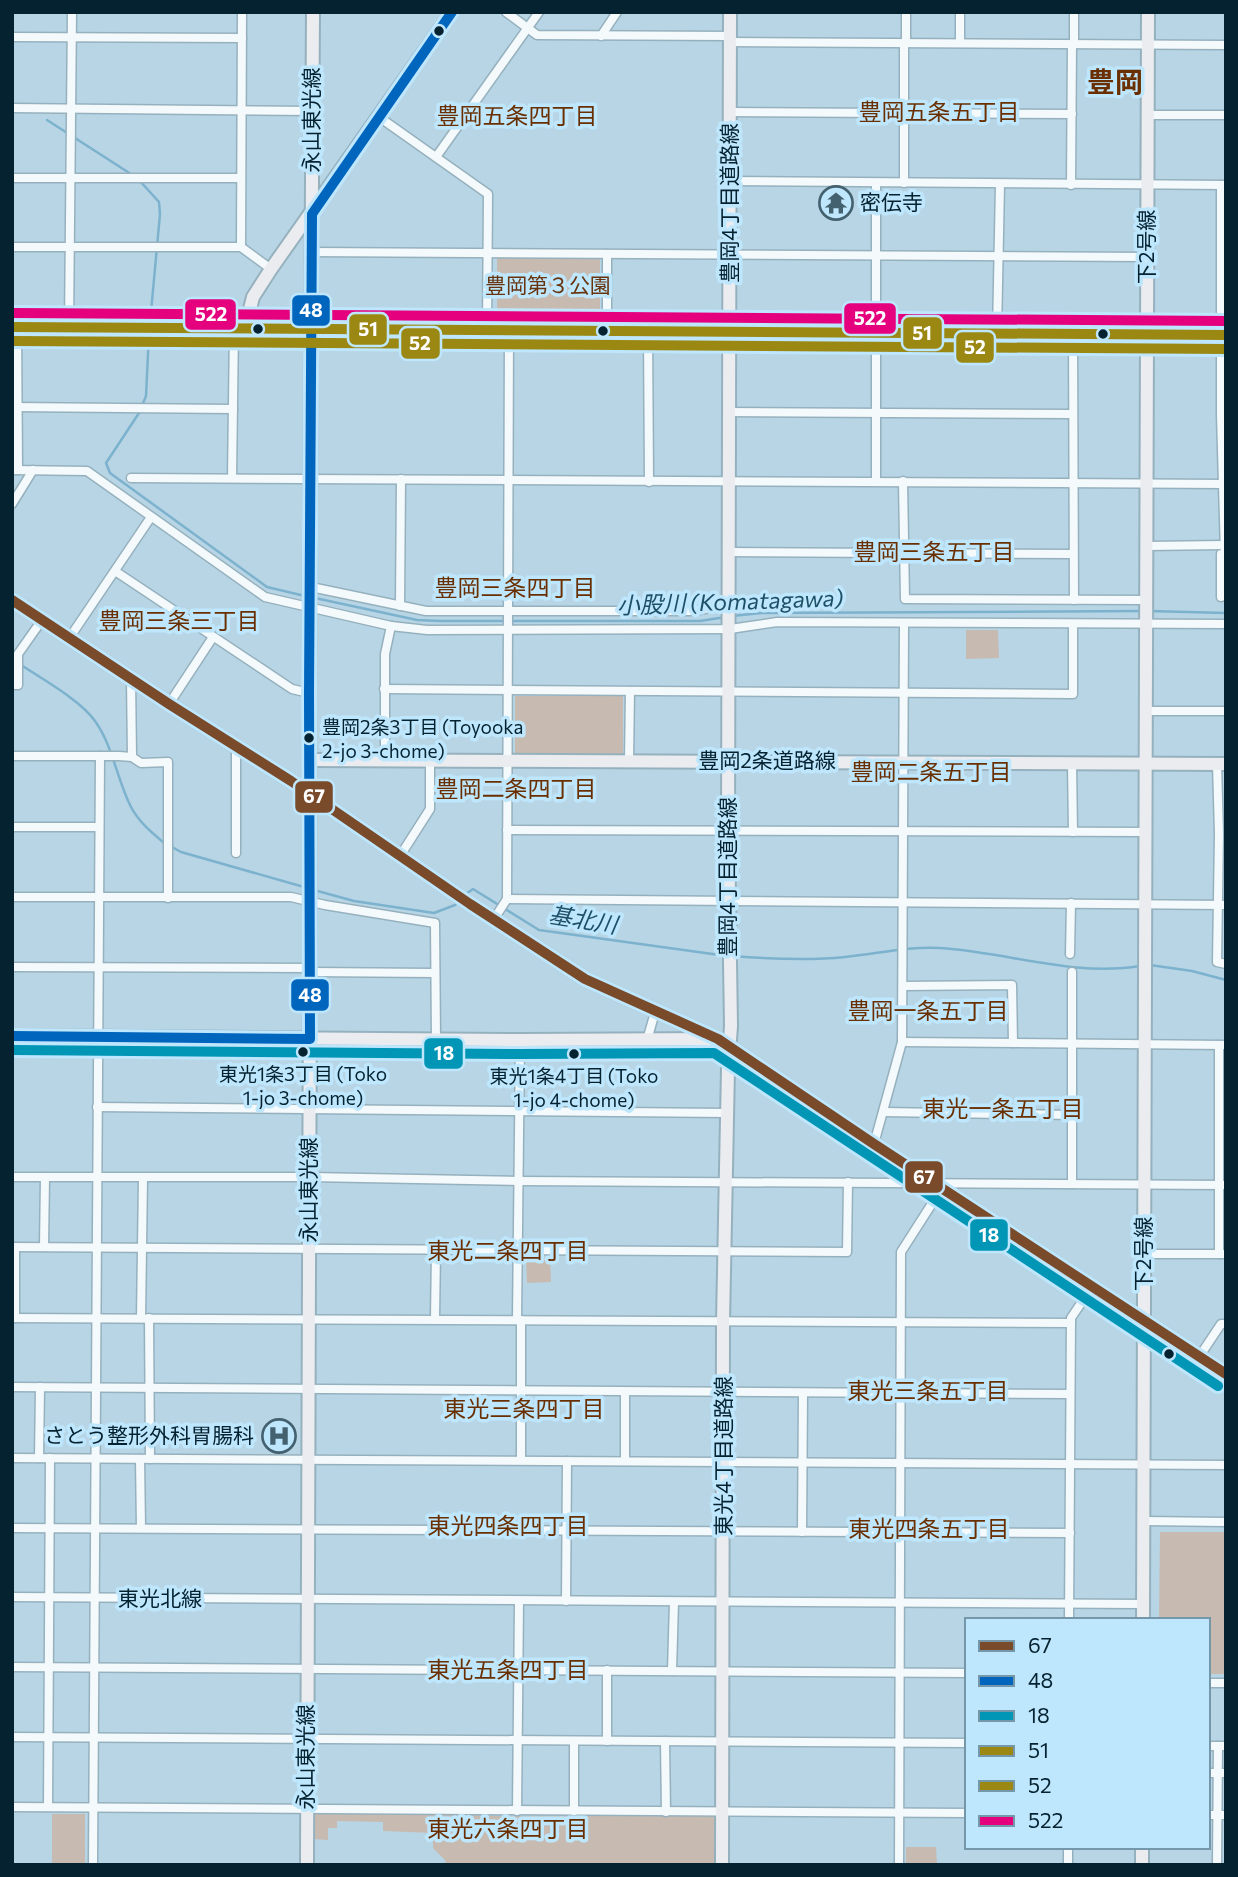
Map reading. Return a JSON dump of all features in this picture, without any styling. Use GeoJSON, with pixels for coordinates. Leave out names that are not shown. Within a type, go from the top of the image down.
{"type":"FeatureCollection","features":[{"type":"Feature","properties":{"kind":"street"},"geometry":{"type":"LineString","coordinates":[[69,327],[72,12]]}},
{"type":"Feature","properties":{"kind":"street"},"geometry":{"type":"LineString","coordinates":[[241,247],[242,12]]}},
{"type":"Feature","properties":{"kind":"street","name":"永山東光線"},"geometry":{"type":"LineString","coordinates":[[307,1865],[313,12]]}},
{"type":"Feature","properties":{"kind":"street"},"geometry":{"type":"LineString","coordinates":[[232,478],[233,408],[239,329],[250,304],[271,269],[452,12]]}},
{"type":"Feature","properties":{"kind":"street"},"geometry":{"type":"LineString","coordinates":[[506,12],[537,35],[905,43],[1226,45]]}},
{"type":"Feature","properties":{"kind":"street"},"geometry":{"type":"LineString","coordinates":[[436,157],[539,12]]}},
{"type":"Feature","properties":{"kind":"street"},"geometry":{"type":"LineString","coordinates":[[601,36],[617,12]]}},
{"type":"Feature","properties":{"kind":"street","name":"豊岡4丁目道路線"},"geometry":{"type":"LineString","coordinates":[[729,1046],[730,12]]}},
{"type":"Feature","properties":{"kind":"street"},"geometry":{"type":"LineString","coordinates":[[904,183],[906,12]]}},
{"type":"Feature","properties":{"kind":"street"},"geometry":{"type":"LineString","coordinates":[[960,12],[960,43]]}},
{"type":"Feature","properties":{"kind":"street"},"geometry":{"type":"LineString","coordinates":[[1071,185],[1074,12]]}},
{"type":"Feature","properties":{"kind":"street","name":"下2号線"},"geometry":{"type":"LineString","coordinates":[[1143,1618],[1148,12]]}},
{"type":"Feature","properties":{"kind":"street"},"geometry":{"type":"LineString","coordinates":[[12,37],[242,38]]}},
{"type":"Feature","properties":{"kind":"street"},"geometry":{"type":"LineString","coordinates":[[12,108],[312,111]]}},
{"type":"Feature","properties":{"kind":"street"},"geometry":{"type":"LineString","coordinates":[[730,112],[1072,114]]}},
{"type":"Feature","properties":{"kind":"street"},"geometry":{"type":"LineString","coordinates":[[1148,115],[1226,115]]}},
{"type":"Feature","properties":{"kind":"street"},"geometry":{"type":"LineString","coordinates":[[379,117],[488,194],[487,330]]}},
{"type":"Feature","properties":{"kind":"street"},"geometry":{"type":"LineString","coordinates":[[12,178],[240,178]]}},
{"type":"Feature","properties":{"kind":"street"},"geometry":{"type":"LineString","coordinates":[[730,181],[1223,185],[1225,551]]}},
{"type":"Feature","properties":{"kind":"street"},"geometry":{"type":"LineString","coordinates":[[876,183],[876,481]]}},
{"type":"Feature","properties":{"kind":"street"},"geometry":{"type":"LineString","coordinates":[[998,333],[1000,184]]}},
{"type":"Feature","properties":{"kind":"street"},"geometry":{"type":"LineString","coordinates":[[12,247],[241,247],[271,269]]}},
{"type":"Feature","properties":{"kind":"street"},"geometry":{"type":"LineString","coordinates":[[312,252],[1147,257]]}},
{"type":"Feature","properties":{"kind":"street"},"geometry":{"type":"LineString","coordinates":[[607,254],[607,330]]}},
{"type":"Feature","properties":{"kind":"street"},"geometry":{"type":"LineString","coordinates":[[1147,613],[1073,624],[777,622],[694,611],[426,611],[310,598],[265,597],[87,471],[15,470],[14,327],[1223,335]]}},
{"type":"Feature","properties":{"kind":"street"},"geometry":{"type":"LineString","coordinates":[[501,908],[507,830],[509,330]]}},
{"type":"Feature","properties":{"kind":"street"},"geometry":{"type":"LineString","coordinates":[[648,331],[649,482]]}},
{"type":"Feature","properties":{"kind":"street"},"geometry":{"type":"LineString","coordinates":[[1073,333],[1074,600]]}},
{"type":"Feature","properties":{"kind":"street"},"geometry":{"type":"LineString","coordinates":[[15,407],[233,408]]}},
{"type":"Feature","properties":{"kind":"street"},"geometry":{"type":"LineString","coordinates":[[729,412],[1073,414]]}},
{"type":"Feature","properties":{"kind":"street"},"geometry":{"type":"LineString","coordinates":[[12,504],[33,470]]}},
{"type":"Feature","properties":{"kind":"street"},"geometry":{"type":"LineString","coordinates":[[131,478],[1224,484]]}},
{"type":"Feature","properties":{"kind":"street"},"geometry":{"type":"LineString","coordinates":[[400,606],[401,480]]}},
{"type":"Feature","properties":{"kind":"street"},"geometry":{"type":"LineString","coordinates":[[904,481],[905,599],[1074,600],[1226,624]]}},
{"type":"Feature","properties":{"kind":"street"},"geometry":{"type":"LineString","coordinates":[[70,637],[151,517]]}},
{"type":"Feature","properties":{"kind":"street"},"geometry":{"type":"LineString","coordinates":[[1147,546],[1225,551]]}},
{"type":"Feature","properties":{"kind":"street"},"geometry":{"type":"LineString","coordinates":[[1220,597],[1220,554],[1225,551]]}},
{"type":"Feature","properties":{"kind":"street"},"geometry":{"type":"LineString","coordinates":[[729,552],[1072,554]]}},
{"type":"Feature","properties":{"kind":"street"},"geometry":{"type":"LineString","coordinates":[[115,571],[292,689],[309,693]]}},
{"type":"Feature","properties":{"kind":"street"},"geometry":{"type":"LineString","coordinates":[[310,598],[391,626],[427,629],[509,628],[729,616]]}},
{"type":"Feature","properties":{"kind":"street"},"geometry":{"type":"LineString","coordinates":[[12,600],[310,794],[470,904],[501,908],[728,902],[1222,905]]}},
{"type":"Feature","properties":{"kind":"street"},"geometry":{"type":"LineString","coordinates":[[12,685],[18,685],[18,654],[42,620]]}},
{"type":"Feature","properties":{"kind":"street"},"geometry":{"type":"LineString","coordinates":[[874,1144],[902,1042],[904,624]]}},
{"type":"Feature","properties":{"kind":"street"},"geometry":{"type":"LineString","coordinates":[[384,689],[1073,694],[1073,624]]}},
{"type":"Feature","properties":{"kind":"street"},"geometry":{"type":"LineString","coordinates":[[385,760],[385,654],[391,626]]}},
{"type":"Feature","properties":{"kind":"street"},"geometry":{"type":"LineString","coordinates":[[169,704],[213,637]]}},
{"type":"Feature","properties":{"kind":"street"},"geometry":{"type":"LineString","coordinates":[[131,679],[132,757]]}},
{"type":"Feature","properties":{"kind":"street"},"geometry":{"type":"LineString","coordinates":[[629,761],[630,691]]}},
{"type":"Feature","properties":{"kind":"street"},"geometry":{"type":"LineString","coordinates":[[1146,711],[1226,711]]}},
{"type":"Feature","properties":{"kind":"street"},"geometry":{"type":"LineString","coordinates":[[236,745],[236,853]]}},
{"type":"Feature","properties":{"kind":"street"},"geometry":{"type":"LineString","coordinates":[[12,756],[119,756],[132,757],[141,763],[168,762],[169,898]]}},
{"type":"Feature","properties":{"kind":"street"},"geometry":{"type":"LineString","coordinates":[[93,1865],[97,1037],[102,757]]}},
{"type":"Feature","properties":{"kind":"street","name":"豊岡2条道路線"},"geometry":{"type":"LineString","coordinates":[[309,760],[1221,764]]}},
{"type":"Feature","properties":{"kind":"street"},"geometry":{"type":"LineString","coordinates":[[400,856],[430,809],[430,760]]}},
{"type":"Feature","properties":{"kind":"street"},"geometry":{"type":"LineString","coordinates":[[1072,763],[1073,832]]}},
{"type":"Feature","properties":{"kind":"street"},"geometry":{"type":"LineString","coordinates":[[1221,764],[1222,905],[1217,962],[1226,964]]}},
{"type":"Feature","properties":{"kind":"street"},"geometry":{"type":"LineString","coordinates":[[12,827],[99,827]]}},
{"type":"Feature","properties":{"kind":"street"},"geometry":{"type":"LineString","coordinates":[[507,830],[1146,832]]}},
{"type":"Feature","properties":{"kind":"street"},"geometry":{"type":"LineString","coordinates":[[12,897],[310,897],[325,905],[435,923],[436,1039]]}},
{"type":"Feature","properties":{"kind":"street"},"geometry":{"type":"LineString","coordinates":[[1070,903],[1070,954]]}},
{"type":"Feature","properties":{"kind":"street"},"geometry":{"type":"LineString","coordinates":[[501,908],[585,979],[718,1039],[1226,1374]]}},
{"type":"Feature","properties":{"kind":"street"},"geometry":{"type":"LineString","coordinates":[[12,967],[435,974]]}},
{"type":"Feature","properties":{"kind":"street"},"geometry":{"type":"LineString","coordinates":[[1072,972],[1072,1184]]}},
{"type":"Feature","properties":{"kind":"street"},"geometry":{"type":"LineString","coordinates":[[903,986],[1012,985],[1013,1043]]}},
{"type":"Feature","properties":{"kind":"street"},"geometry":{"type":"LineString","coordinates":[[647,1040],[656,1010]]}},
{"type":"Feature","properties":{"kind":"street"},"geometry":{"type":"LineString","coordinates":[[12,1036],[718,1039]]}},
{"type":"Feature","properties":{"kind":"street"},"geometry":{"type":"LineString","coordinates":[[520,1040],[518,1250],[521,1460]]}},
{"type":"Feature","properties":{"kind":"street"},"geometry":{"type":"LineString","coordinates":[[902,1042],[1222,1045],[1222,1254],[1144,1254]]}},
{"type":"Feature","properties":{"kind":"street","name":"東光4丁目道路線"},"geometry":{"type":"LineString","coordinates":[[722,1865],[723,1322],[729,1046]]}},
{"type":"Feature","properties":{"kind":"street"},"geometry":{"type":"LineString","coordinates":[[97,1107],[728,1114]]}},
{"type":"Feature","properties":{"kind":"street"},"geometry":{"type":"LineString","coordinates":[[884,1112],[1071,1115]]}},
{"type":"Feature","properties":{"kind":"street"},"geometry":{"type":"LineString","coordinates":[[12,1177],[1222,1185]]}},
{"type":"Feature","properties":{"kind":"street"},"geometry":{"type":"LineString","coordinates":[[44,1177],[44,1247]]}},
{"type":"Feature","properties":{"kind":"street"},"geometry":{"type":"LineString","coordinates":[[141,1528],[149,1388],[142,1247],[143,1178]]}},
{"type":"Feature","properties":{"kind":"street"},"geometry":{"type":"LineString","coordinates":[[848,1182],[847,1252],[14,1247],[14,1318],[1071,1324]]}},
{"type":"Feature","properties":{"kind":"street"},"geometry":{"type":"LineString","coordinates":[[898,1865],[901,1252],[937,1185]]}},
{"type":"Feature","properties":{"kind":"street"},"geometry":{"type":"LineString","coordinates":[[435,1320],[436,1250]]}},
{"type":"Feature","properties":{"kind":"street"},"geometry":{"type":"LineString","coordinates":[[1069,1618],[1071,1318],[1092,1287]]}},
{"type":"Feature","properties":{"kind":"street"},"geometry":{"type":"LineString","coordinates":[[1199,1357],[1222,1324],[1226,1324]]}},
{"type":"Feature","properties":{"kind":"street"},"geometry":{"type":"LineString","coordinates":[[12,1387],[1070,1394]]}},
{"type":"Feature","properties":{"kind":"street"},"geometry":{"type":"LineString","coordinates":[[39,1458],[40,1387]]}},
{"type":"Feature","properties":{"kind":"street"},"geometry":{"type":"LineString","coordinates":[[625,1392],[625,1461]]}},
{"type":"Feature","properties":{"kind":"street"},"geometry":{"type":"LineString","coordinates":[[802,1532],[803,1392]]}},
{"type":"Feature","properties":{"kind":"street"},"geometry":{"type":"LineString","coordinates":[[12,1458],[1226,1465]]}},
{"type":"Feature","properties":{"kind":"street"},"geometry":{"type":"LineString","coordinates":[[48,1807],[50,1458]]}},
{"type":"Feature","properties":{"kind":"street"},"geometry":{"type":"LineString","coordinates":[[566,1601],[567,1461]]}},
{"type":"Feature","properties":{"kind":"street"},"geometry":{"type":"LineString","coordinates":[[1144,1521],[1226,1522]]}},
{"type":"Feature","properties":{"kind":"street"},"geometry":{"type":"LineString","coordinates":[[12,1528],[1070,1533]]}},
{"type":"Feature","properties":{"kind":"street","name":"東光北線"},"geometry":{"type":"LineString","coordinates":[[12,1597],[1143,1604]]}},
{"type":"Feature","properties":{"kind":"street"},"geometry":{"type":"LineString","coordinates":[[517,1811],[519,1601]]}},
{"type":"Feature","properties":{"kind":"street"},"geometry":{"type":"LineString","coordinates":[[672,1671],[674,1602]]}},
{"type":"Feature","properties":{"kind":"street"},"geometry":{"type":"LineString","coordinates":[[12,1667],[965,1673]]}},
{"type":"Feature","properties":{"kind":"street"},"geometry":{"type":"LineString","coordinates":[[607,1670],[607,1741]]}},
{"type":"Feature","properties":{"kind":"street"},"geometry":{"type":"LineString","coordinates":[[12,1737],[965,1743]]}},
{"type":"Feature","properties":{"kind":"street"},"geometry":{"type":"LineString","coordinates":[[574,1741],[574,1811]]}},
{"type":"Feature","properties":{"kind":"street"},"geometry":{"type":"LineString","coordinates":[[665,1741],[666,1812]]}},
{"type":"Feature","properties":{"kind":"street"},"geometry":{"type":"LineString","coordinates":[[1217,1746],[1217,1865]]}},
{"type":"Feature","properties":{"kind":"street"},"geometry":{"type":"LineString","coordinates":[[12,1807],[965,1813]]}},
{"type":"Feature","properties":{"kind":"green space","name":"豊岡第３公園"},"geometry":{"type":"Polygon","coordinates":[[[497,257],[600,257],[600,317],[497,316],[497,257]]]}},
{"type":"Feature","properties":{"kind":"green space"},"geometry":{"type":"Polygon","coordinates":[[[966,630],[998,630],[999,658],[966,659],[966,630]]]}},
{"type":"Feature","properties":{"kind":"green space"},"geometry":{"type":"Polygon","coordinates":[[[515,696],[623,696],[623,755],[515,755],[515,696]]]}},
{"type":"Feature","properties":{"kind":"green space"},"geometry":{"type":"Polygon","coordinates":[[[529,1256],[550,1257],[551,1282],[527,1283],[526,1259],[529,1256]]]}},
{"type":"Feature","properties":{"kind":"green space"},"geometry":{"type":"Polygon","coordinates":[[[1160,1532],[1226,1532],[1226,1674],[1210,1674],[1210,1618],[1159,1618],[1160,1532]]]}},
{"type":"Feature","properties":{"kind":"green space"},"geometry":{"type":"Polygon","coordinates":[[[312,1811],[501,1816],[720,1814],[720,1865],[443,1865],[446,1861],[433,1848],[433,1833],[383,1831],[383,1822],[337,1821],[337,1828],[328,1828],[328,1840],[312,1839],[312,1811]]]}},
{"type":"Feature","properties":{"kind":"green space"},"geometry":{"type":"Polygon","coordinates":[[[52,1814],[85,1814],[85,1865],[52,1865],[52,1814]]]}},
{"type":"Feature","properties":{"kind":"green space"},"geometry":{"type":"Polygon","coordinates":[[[906,1847],[936,1847],[937,1865],[906,1865],[906,1847]]]}},
{"type":"Feature","properties":{"kind":"waterway","name":"小股川 (Komatagawa)"},"geometry":{"type":"LineString","coordinates":[[47,120],[134,176]]}},
{"type":"Feature","properties":{"kind":"waterway","name":"小股川 (Komatagawa)"},"geometry":{"type":"LineString","coordinates":[[139,180],[159,202],[160,214],[150,323]]}},
{"type":"Feature","properties":{"kind":"waterway","name":"小股川 (Komatagawa)"},"geometry":{"type":"LineString","coordinates":[[149,333],[146,396],[139,413],[106,463],[110,473],[267,587],[305,596]]}},
{"type":"Feature","properties":{"kind":"waterway","name":"小股川 (Komatagawa)"},"geometry":{"type":"LineString","coordinates":[[315,598],[417,620],[700,621],[726,617]]}},
{"type":"Feature","properties":{"kind":"waterway","name":"小股川 (Komatagawa)"},"geometry":{"type":"LineString","coordinates":[[732,616],[761,613],[1142,611]]}},
{"type":"Feature","properties":{"kind":"waterway","name":"小股川 (Komatagawa)"},"geometry":{"type":"LineString","coordinates":[[1149,611],[1226,613]]}},
{"type":"Feature","properties":{"kind":"waterway","name":"基北川"},"geometry":{"type":"LineString","coordinates":[[12,659],[79,704],[95,721],[106,741],[131,807],[150,831],[164,843]]}},
{"type":"Feature","properties":{"kind":"waterway","name":"基北川"},"geometry":{"type":"LineString","coordinates":[[170,846],[181,852],[304,887]]}},
{"type":"Feature","properties":{"kind":"waterway","name":"基北川"},"geometry":{"type":"LineString","coordinates":[[463,896],[473,889],[539,930],[727,956]]}},
{"type":"Feature","properties":{"kind":"waterway","name":"基北川"},"geometry":{"type":"LineString","coordinates":[[314,890],[354,901],[434,913],[459,901]]}},
{"type":"Feature","properties":{"kind":"waterway","name":"基北川"},"geometry":{"type":"LineString","coordinates":[[733,956],[817,959],[904,949],[940,948],[1065,966],[1115,969],[1140,966]]}},
{"type":"Feature","properties":{"kind":"waterway","name":"基北川"},"geometry":{"type":"LineString","coordinates":[[1150,965],[1192,971],[1226,980]]}},
{"type":"Feature","properties":{"kind":"transit line","name":"48"},"geometry":{"type":"LineString","coordinates":[[12,1036],[310,1039],[312,214],[452,12]]}},
{"type":"Feature","properties":{"kind":"transit line","name":"522"},"geometry":{"type":"LineString","coordinates":[[12,313],[1226,321]]}},
{"type":"Feature","properties":{"kind":"transit line","name":"51"},"geometry":{"type":"LineString","coordinates":[[12,327],[1226,335]]}},
{"type":"Feature","properties":{"kind":"transit line","name":"52"},"geometry":{"type":"LineString","coordinates":[[12,341],[1226,349]]}},
{"type":"Feature","properties":{"kind":"transit line","name":"67"},"geometry":{"type":"LineString","coordinates":[[12,600],[291,781],[585,979],[718,1039],[1226,1374]]}},
{"type":"Feature","properties":{"kind":"transit line","name":"18"},"geometry":{"type":"LineString","coordinates":[[12,1050],[714,1053],[1218,1386]]}},
{"type":"Feature","properties":{"kind":"place","name":"密伝寺"},"geometry":{"type":"Point","coordinates":[836,203]}},
{"type":"Feature","properties":{"kind":"place","name":"豊岡2条3丁目 (Toyooka 2-jo 3-chome)"},"geometry":{"type":"Point","coordinates":[309,738]}},
{"type":"Feature","properties":{"kind":"place","name":"東光1条3丁目 (Toko 1-jo 3-chome)"},"geometry":{"type":"Point","coordinates":[303,1052]}},
{"type":"Feature","properties":{"kind":"place","name":"東光1条4丁目 (Toko 1-jo 4-chome)"},"geometry":{"type":"Point","coordinates":[574,1054]}},
{"type":"Feature","properties":{"kind":"place","name":"さとう整形外科胃腸科"},"geometry":{"type":"Point","coordinates":[279,1436]}},
{"type":"Feature","properties":{"kind":"district","name":"豊岡"},"geometry":{"type":"Point","coordinates":[1115,82]}},
{"type":"Feature","properties":{"kind":"district","name":"豊岡五条五丁目"},"geometry":{"type":"Point","coordinates":[939,112]}},
{"type":"Feature","properties":{"kind":"district","name":"豊岡五条四丁目"},"geometry":{"type":"Point","coordinates":[517,116]}},
{"type":"Feature","properties":{"kind":"district","name":"豊岡三条五丁目"},"geometry":{"type":"Point","coordinates":[934,552]}},
{"type":"Feature","properties":{"kind":"district","name":"豊岡三条四丁目"},"geometry":{"type":"Point","coordinates":[515,588]}},
{"type":"Feature","properties":{"kind":"district","name":"豊岡三条三丁目"},"geometry":{"type":"Point","coordinates":[179,621]}},
{"type":"Feature","properties":{"kind":"district","name":"豊岡二条五丁目"},"geometry":{"type":"Point","coordinates":[931,772]}},
{"type":"Feature","properties":{"kind":"district","name":"豊岡二条四丁目"},"geometry":{"type":"Point","coordinates":[516,789]}},
{"type":"Feature","properties":{"kind":"district","name":"豊岡一条五丁目"},"geometry":{"type":"Point","coordinates":[928,1011]}},
{"type":"Feature","properties":{"kind":"district","name":"東光一条五丁目"},"geometry":{"type":"Point","coordinates":[1003,1109]}},
{"type":"Feature","properties":{"kind":"district","name":"東光二条四丁目"},"geometry":{"type":"Point","coordinates":[508,1251]}},
{"type":"Feature","properties":{"kind":"district","name":"東光三条五丁目"},"geometry":{"type":"Point","coordinates":[928,1391]}},
{"type":"Feature","properties":{"kind":"district","name":"東光三条四丁目"},"geometry":{"type":"Point","coordinates":[524,1409]}},
{"type":"Feature","properties":{"kind":"district","name":"東光四条四丁目"},"geometry":{"type":"Point","coordinates":[508,1526]}},
{"type":"Feature","properties":{"kind":"district","name":"東光四条五丁目"},"geometry":{"type":"Point","coordinates":[929,1529]}},
{"type":"Feature","properties":{"kind":"district","name":"東光五条四丁目"},"geometry":{"type":"Point","coordinates":[508,1670]}},
{"type":"Feature","properties":{"kind":"district","name":"東光六条四丁目"},"geometry":{"type":"Point","coordinates":[508,1829]}}]}
